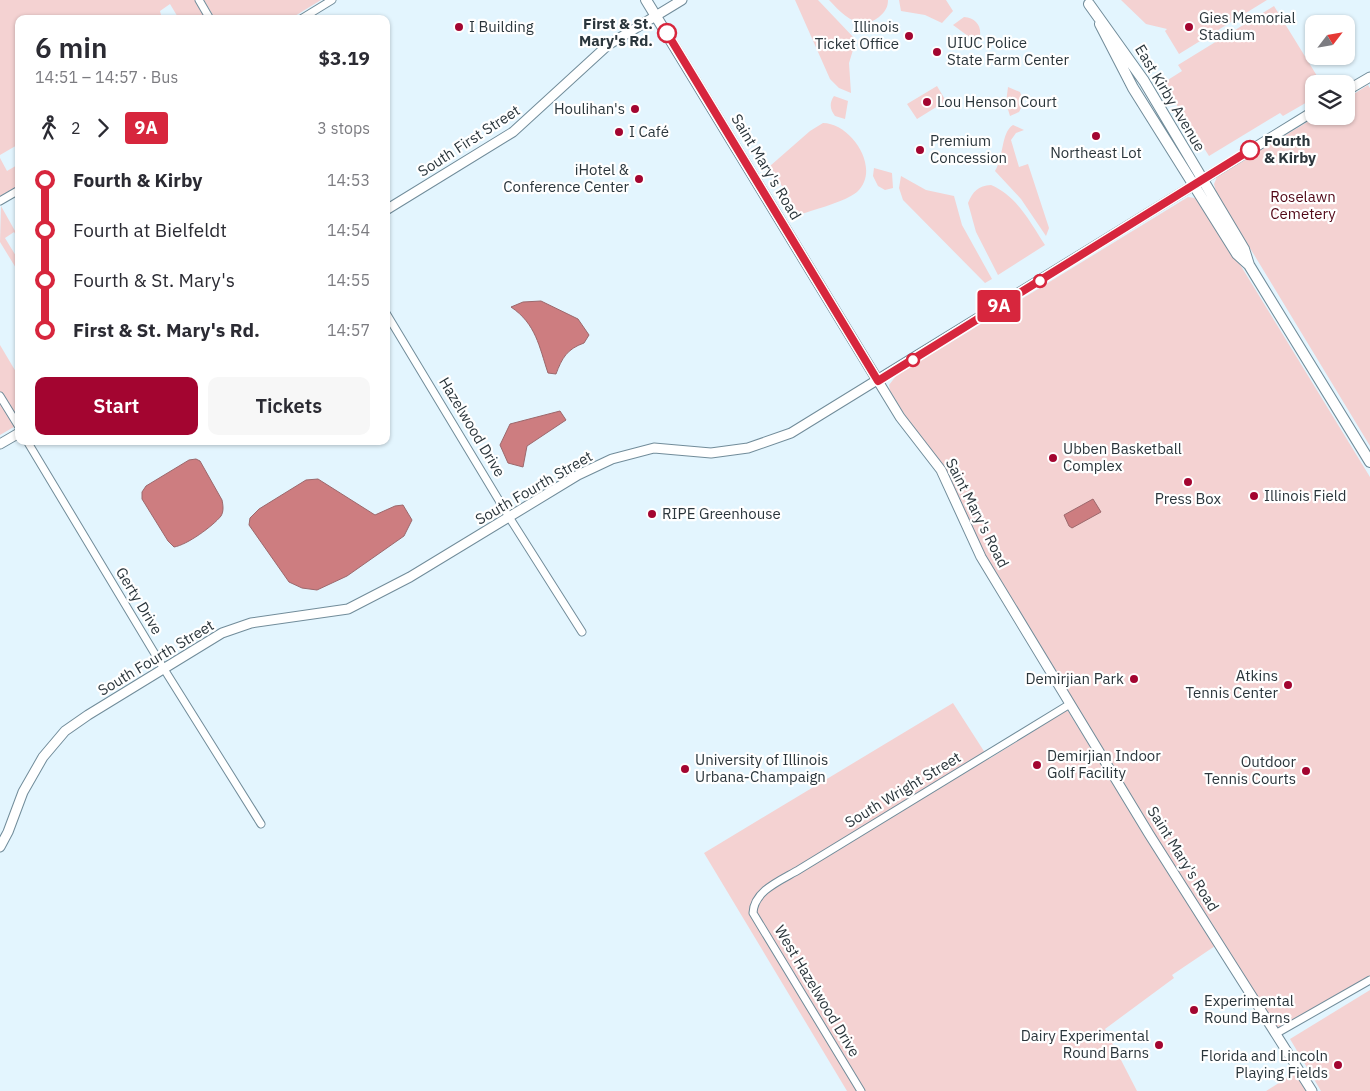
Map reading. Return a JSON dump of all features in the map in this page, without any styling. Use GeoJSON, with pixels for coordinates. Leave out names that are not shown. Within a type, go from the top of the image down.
{"type":"FeatureCollection","features":[{"type":"Feature","properties":{"kind":"main road","name":"Saint Mary's Road"},"geometry":{"type":"LineString","coordinates":[[646,0],[878,381]]}},
{"type":"Feature","properties":{"kind":"main road","name":"East Kirby Avenue"},"geometry":{"type":"LineString","coordinates":[[1088,2],[1134,88],[1244,249],[1249,265],[1370,462]]}},
{"type":"Feature","properties":{"kind":"street"},"geometry":{"type":"LineString","coordinates":[[199,0],[208,15]]}},
{"type":"Feature","properties":{"kind":"street"},"geometry":{"type":"LineString","coordinates":[[308,15],[332,0]]}},
{"type":"Feature","properties":{"kind":"street","name":"South First Street"},"geometry":{"type":"LineString","coordinates":[[390,208],[513,132],[608,45],[682,0]]}},
{"type":"Feature","properties":{"kind":"street"},"geometry":{"type":"LineString","coordinates":[[1355,86],[1370,77]]}},
{"type":"Feature","properties":{"kind":"street","name":"South Fourth Street"},"geometry":{"type":"LineString","coordinates":[[0,847],[8,832],[23,792],[43,757],[65,731],[222,633],[251,623],[348,609],[410,577],[578,475],[612,459],[654,448],[711,453],[748,448],[791,434],[1305,117]]}},
{"type":"Feature","properties":{"kind":"street"},"geometry":{"type":"LineString","coordinates":[[0,201],[15,192]]}},
{"type":"Feature","properties":{"kind":"street","name":"Hazelwood Drive"},"geometry":{"type":"LineString","coordinates":[[390,320],[509,517],[582,632]]}},
{"type":"Feature","properties":{"kind":"street","name":"Saint Mary's Road"},"geometry":{"type":"LineString","coordinates":[[878,381],[900,417],[941,470],[981,557],[1247,990],[1277,1033],[1312,1091]]}},
{"type":"Feature","properties":{"kind":"street"},"geometry":{"type":"LineString","coordinates":[[0,396],[15,420]]}},
{"type":"Feature","properties":{"kind":"street"},"geometry":{"type":"LineString","coordinates":[[0,444],[15,435]]}},
{"type":"Feature","properties":{"kind":"street","name":"Gerty Drive"},"geometry":{"type":"LineString","coordinates":[[29,445],[164,669],[261,824]]}},
{"type":"Feature","properties":{"kind":"street","name":"South Wright Street"},"geometry":{"type":"LineString","coordinates":[[754,904],[765,891],[1070,704]]}},
{"type":"Feature","properties":{"kind":"street","name":"West Hazelwood Drive"},"geometry":{"type":"LineString","coordinates":[[754,904],[753,913],[862,1091]]}},
{"type":"Feature","properties":{"kind":"street"},"geometry":{"type":"LineString","coordinates":[[1277,1033],[1370,980]]}},
{"type":"Feature","properties":{"kind":"green space"},"geometry":{"type":"Polygon","coordinates":[[[0,0],[195,0],[204,15],[177,15],[170,4],[160,11],[161,15],[15,15],[15,146],[0,155],[0,0]]]}},
{"type":"Feature","properties":{"kind":"green space"},"geometry":{"type":"Polygon","coordinates":[[[204,0],[321,0],[297,15],[213,15],[204,0]]]}},
{"type":"Feature","properties":{"kind":"green space"},"geometry":{"type":"Polygon","coordinates":[[[795,0],[818,0],[856,40],[849,63],[851,93],[839,88],[830,79],[795,0]]]}},
{"type":"Feature","properties":{"kind":"green space"},"geometry":{"type":"Polygon","coordinates":[[[829,0],[888,0],[887,7],[879,17],[865,23],[852,20],[829,0]]]}},
{"type":"Feature","properties":{"kind":"green space"},"geometry":{"type":"Polygon","coordinates":[[[899,0],[946,0],[953,11],[942,23],[925,15],[901,11],[899,0]]]}},
{"type":"Feature","properties":{"kind":"green space","name":"Gies Memorial Stadium"},"geometry":{"type":"Polygon","coordinates":[[[1121,0],[1267,0],[1179,54],[1165,31],[1167,29],[1146,24],[1121,0]]]}},
{"type":"Feature","properties":{"kind":"green space"},"geometry":{"type":"Polygon","coordinates":[[[1274,6],[1305,56],[1305,65],[1310,65],[1316,75],[1305,75],[1305,103],[1283,116],[1280,113],[1209,156],[1163,83],[1182,71],[1178,65],[1274,6]]]}},
{"type":"Feature","properties":{"kind":"green space"},"geometry":{"type":"Polygon","coordinates":[[[964,17],[972,19],[978,24],[980,31],[979,40],[968,36],[953,25],[964,17]]]}},
{"type":"Feature","properties":{"kind":"green space","name":"Roselawn Cemetery"},"geometry":{"type":"Polygon","coordinates":[[[1368,85],[1370,88],[1370,446],[1216,192],[1214,184],[1217,177],[1305,123],[1305,125],[1355,125],[1355,93],[1368,85]]]}},
{"type":"Feature","properties":{"kind":"green space","name":"Lou Henson Court"},"geometry":{"type":"Polygon","coordinates":[[[937,86],[946,101],[917,119],[907,104],[937,86]]]}},
{"type":"Feature","properties":{"kind":"green space"},"geometry":{"type":"Polygon","coordinates":[[[1008,87],[1020,92],[1024,102],[1019,112],[1010,116],[1006,103],[1008,87]]]}},
{"type":"Feature","properties":{"kind":"green space"},"geometry":{"type":"Polygon","coordinates":[[[834,96],[848,101],[845,119],[835,116],[832,111],[831,104],[834,96]]]}},
{"type":"Feature","properties":{"kind":"green space"},"geometry":{"type":"Polygon","coordinates":[[[823,123],[834,125],[844,131],[860,149],[865,160],[866,172],[864,182],[852,196],[799,215],[770,166],[810,131],[823,123]]]}},
{"type":"Feature","properties":{"kind":"green space"},"geometry":{"type":"Polygon","coordinates":[[[1013,125],[1024,130],[1016,133],[1011,140],[1019,167],[1028,164],[1049,228],[1046,236],[1021,199],[995,171],[1006,133],[1013,125]]]}},
{"type":"Feature","properties":{"kind":"green space"},"geometry":{"type":"Polygon","coordinates":[[[0,158],[7,171],[15,166],[15,187],[0,196],[0,158]]]}},
{"type":"Feature","properties":{"kind":"green space"},"geometry":{"type":"Polygon","coordinates":[[[874,168],[892,173],[893,188],[885,190],[878,186],[873,176],[874,168]]]}},
{"type":"Feature","properties":{"kind":"green space"},"geometry":{"type":"Polygon","coordinates":[[[901,176],[926,190],[954,196],[962,225],[992,279],[985,283],[903,200],[899,188],[901,176]]]}},
{"type":"Feature","properties":{"kind":"green space"},"geometry":{"type":"Polygon","coordinates":[[[991,185],[1016,203],[1045,245],[998,275],[976,232],[968,203],[976,190],[991,185]]]}},
{"type":"Feature","properties":{"kind":"green space"},"geometry":{"type":"Polygon","coordinates":[[[1188,197],[1195,198],[1233,253],[1370,477],[1370,977],[1280,1029],[1277,1028],[1194,900],[1010,600],[972,533],[946,470],[908,420],[890,391],[889,385],[896,376],[1188,197]]]}},
{"type":"Feature","properties":{"kind":"green space"},"geometry":{"type":"Polygon","coordinates":[[[1,206],[15,231],[15,234],[14,232],[5,238],[15,254],[15,266],[0,242],[1,206]]]}},
{"type":"Feature","properties":{"kind":"green space"},"geometry":{"type":"Polygon","coordinates":[[[0,345],[15,370],[15,426],[0,435],[0,345]]]}},
{"type":"Feature","properties":{"kind":"green space"},"geometry":{"type":"Polygon","coordinates":[[[953,703],[989,759],[1065,711],[1068,711],[1215,946],[1172,975],[1174,978],[1105,1029],[1137,1091],[847,1091],[704,853],[953,703]]]}},
{"type":"Feature","properties":{"kind":"green space","name":"Florida and Lincoln Playing Fields"},"geometry":{"type":"Polygon","coordinates":[[[1370,990],[1370,1091],[1321,1091],[1290,1039],[1370,990]]]}},
{"type":"Feature","properties":{"kind":"green space"},"geometry":{"type":"Polygon","coordinates":[[[1295,1073],[1306,1091],[1266,1091],[1295,1073]]]}},
{"type":"Feature","properties":{"kind":"shaded area"},"geometry":{"type":"Polygon","coordinates":[[[541,301],[578,319],[589,335],[584,343],[569,351],[556,374],[548,373],[536,336],[526,321],[511,307],[523,302],[541,301]]]}},
{"type":"Feature","properties":{"kind":"shaded area"},"geometry":{"type":"Polygon","coordinates":[[[560,411],[566,420],[527,446],[523,467],[508,463],[500,445],[510,424],[560,411]]]}},
{"type":"Feature","properties":{"kind":"shaded area"},"geometry":{"type":"Polygon","coordinates":[[[196,459],[200,461],[222,500],[223,512],[206,530],[186,543],[174,547],[168,541],[142,499],[142,492],[146,486],[189,460],[196,459]]]}},
{"type":"Feature","properties":{"kind":"shaded area"},"geometry":{"type":"Polygon","coordinates":[[[318,479],[375,515],[395,506],[403,505],[412,520],[404,536],[347,576],[317,590],[302,588],[289,582],[249,525],[250,518],[259,509],[306,480],[318,479]]]}},
{"type":"Feature","properties":{"kind":"shaded area"},"geometry":{"type":"Polygon","coordinates":[[[1093,499],[1101,512],[1072,528],[1069,526],[1064,515],[1093,499]]]}},
{"type":"Feature","properties":{"kind":"bus line","name":"9A"},"geometry":{"type":"LineString","coordinates":[[667,33],[878,381],[1250,150]]}},
{"type":"Feature","properties":{"kind":"place","name":"I Building"},"geometry":{"type":"Point","coordinates":[459,27]}},
{"type":"Feature","properties":{"kind":"place","name":"Gies Memorial Stadium"},"geometry":{"type":"Point","coordinates":[1189,27]}},
{"type":"Feature","properties":{"kind":"place","name":"First & St. Mary's Rd."},"geometry":{"type":"Point","coordinates":[667,33]}},
{"type":"Feature","properties":{"kind":"place","name":"Illinois Ticket Office"},"geometry":{"type":"Point","coordinates":[909,36]}},
{"type":"Feature","properties":{"kind":"place","name":"UIUC Police State Farm Center"},"geometry":{"type":"Point","coordinates":[937,52]}},
{"type":"Feature","properties":{"kind":"place","name":"Lou Henson Court"},"geometry":{"type":"Point","coordinates":[927,102]}},
{"type":"Feature","properties":{"kind":"place","name":"Houlihan's"},"geometry":{"type":"Point","coordinates":[635,109]}},
{"type":"Feature","properties":{"kind":"place","name":"I Café"},"geometry":{"type":"Point","coordinates":[619,132]}},
{"type":"Feature","properties":{"kind":"place","name":"Northeast Lot"},"geometry":{"type":"Point","coordinates":[1096,136]}},
{"type":"Feature","properties":{"kind":"place","name":"Premium Concession"},"geometry":{"type":"Point","coordinates":[920,150]}},
{"type":"Feature","properties":{"kind":"place","name":"Fourth & Kirby"},"geometry":{"type":"Point","coordinates":[1250,150]}},
{"type":"Feature","properties":{"kind":"place","name":"iHotel & Conference Center"},"geometry":{"type":"Point","coordinates":[639,179]}},
{"type":"Feature","properties":{"kind":"place","name":"Ubben Basketball Complex"},"geometry":{"type":"Point","coordinates":[1053,458]}},
{"type":"Feature","properties":{"kind":"place","name":"Press Box"},"geometry":{"type":"Point","coordinates":[1188,482]}},
{"type":"Feature","properties":{"kind":"place","name":"Illinois Field"},"geometry":{"type":"Point","coordinates":[1254,496]}},
{"type":"Feature","properties":{"kind":"place","name":"RIPE Greenhouse"},"geometry":{"type":"Point","coordinates":[652,514]}},
{"type":"Feature","properties":{"kind":"place","name":"Demirjian Park"},"geometry":{"type":"Point","coordinates":[1134,679]}},
{"type":"Feature","properties":{"kind":"place","name":"Atkins Tennis Center"},"geometry":{"type":"Point","coordinates":[1288,685]}},
{"type":"Feature","properties":{"kind":"place","name":"Demirjian Indoor Golf Facility"},"geometry":{"type":"Point","coordinates":[1037,765]}},
{"type":"Feature","properties":{"kind":"place","name":"University of Illinois Urbana-Champaign"},"geometry":{"type":"Point","coordinates":[685,769]}},
{"type":"Feature","properties":{"kind":"place","name":"Outdoor Tennis Courts"},"geometry":{"type":"Point","coordinates":[1306,771]}},
{"type":"Feature","properties":{"kind":"place","name":"Experimental Round Barns"},"geometry":{"type":"Point","coordinates":[1194,1010]}},
{"type":"Feature","properties":{"kind":"place","name":"Dairy Experimental Round Barns"},"geometry":{"type":"Point","coordinates":[1159,1045]}},
{"type":"Feature","properties":{"kind":"place","name":"Florida and Lincoln Playing Fields"},"geometry":{"type":"Point","coordinates":[1338,1065]}}]}
